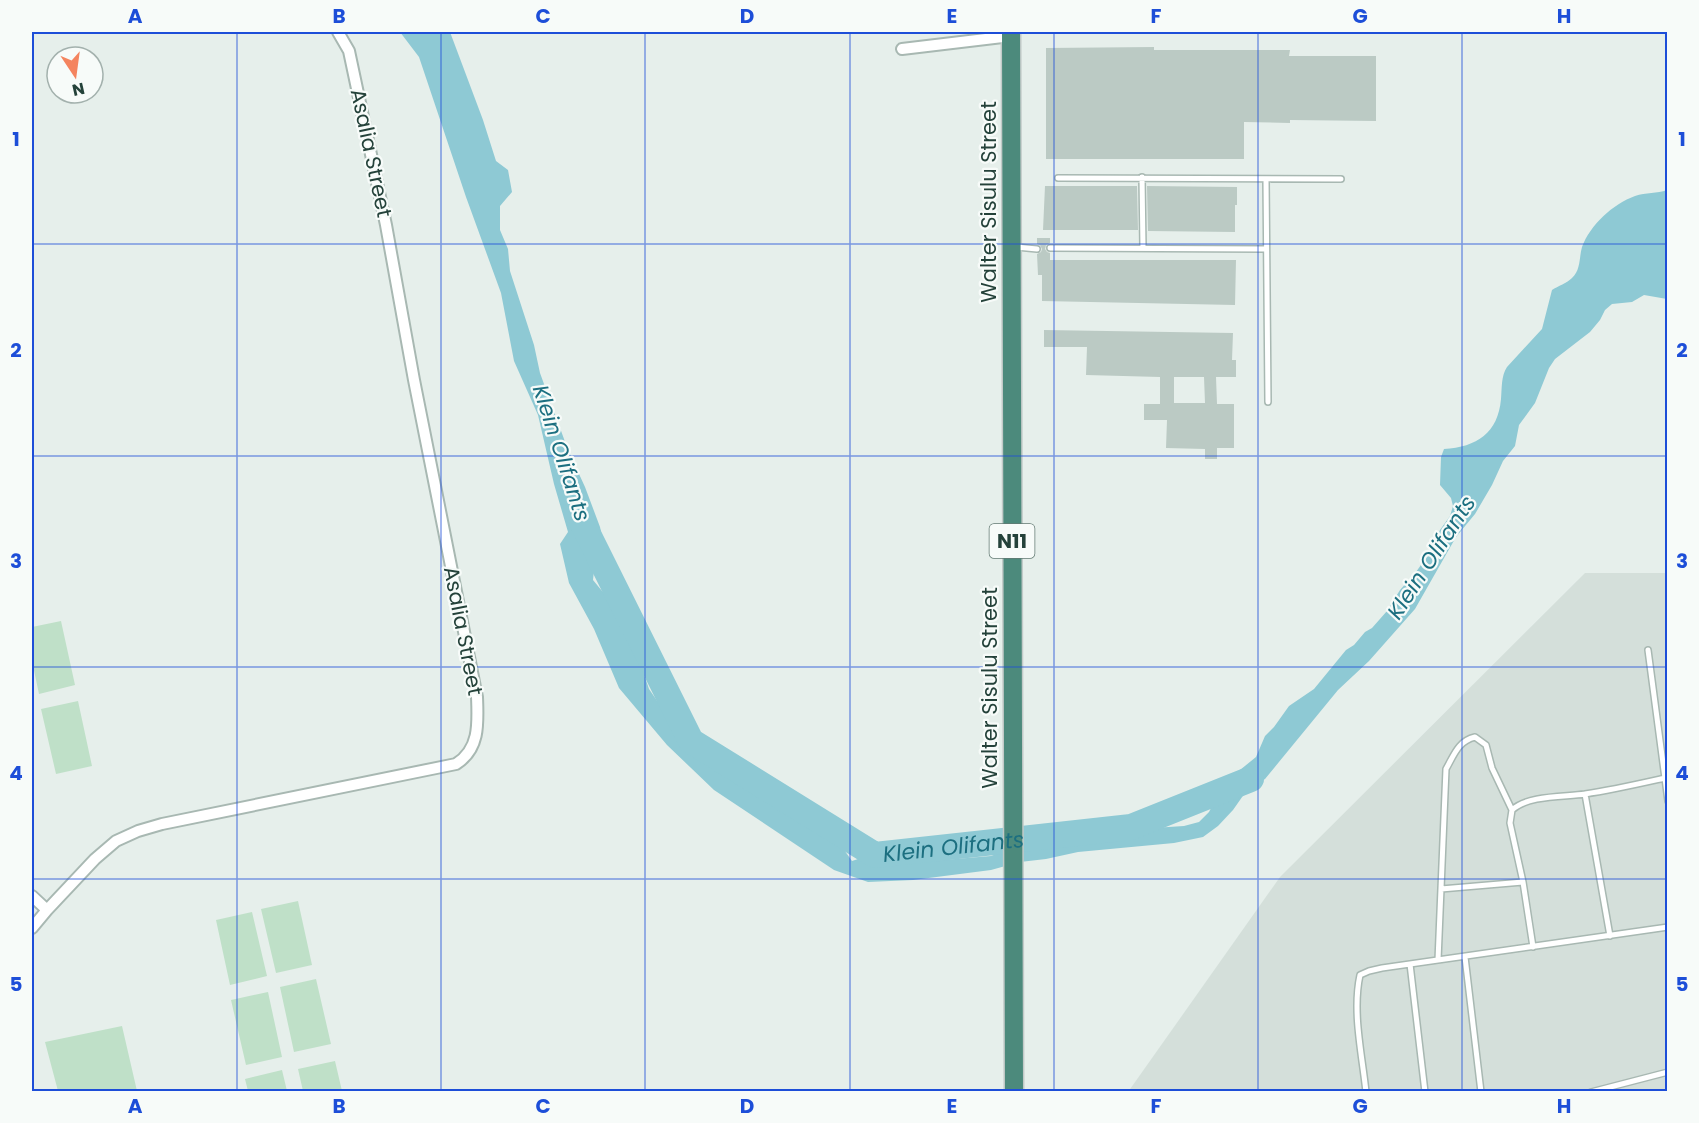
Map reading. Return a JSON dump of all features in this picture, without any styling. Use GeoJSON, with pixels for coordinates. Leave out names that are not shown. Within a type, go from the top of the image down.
{"type":"FeatureCollection","features":[{"type":"Feature","properties":{"kind":"highway","name":"Walter Sisulu Street"},"geometry":{"type":"LineString","coordinates":[[1011,34],[1014,1092]]}},
{"type":"Feature","properties":{"kind":"street","name":"Asalia Street"},"geometry":{"type":"LineString","coordinates":[[32,928],[95,859],[116,841],[138,831],[162,824],[456,764],[466,758],[477,733],[477,697],[414,380],[386,225],[349,51],[338,32]]}},
{"type":"Feature","properties":{"kind":"street"},"geometry":{"type":"LineString","coordinates":[[902,48],[1011,34]]}},
{"type":"Feature","properties":{"kind":"street"},"geometry":{"type":"LineString","coordinates":[[32,896],[47,910]]}},
{"type":"Feature","properties":{"kind":"lane"},"geometry":{"type":"LineString","coordinates":[[1142,177],[1143,248]]}},
{"type":"Feature","properties":{"kind":"lane"},"geometry":{"type":"LineString","coordinates":[[1058,178],[1341,179]]}},
{"type":"Feature","properties":{"kind":"lane"},"geometry":{"type":"LineString","coordinates":[[1266,179],[1268,402]]}},
{"type":"Feature","properties":{"kind":"lane"},"geometry":{"type":"LineString","coordinates":[[1011,247],[1037,249]]}},
{"type":"Feature","properties":{"kind":"lane"},"geometry":{"type":"LineString","coordinates":[[1050,248],[1266,249]]}},
{"type":"Feature","properties":{"kind":"lane"},"geometry":{"type":"LineString","coordinates":[[1648,650],[1668,801]]}},
{"type":"Feature","properties":{"kind":"lane"},"geometry":{"type":"LineString","coordinates":[[1438,960],[1446,769],[1459,745],[1466,739],[1475,737],[1486,745],[1492,768],[1512,810],[1510,823],[1523,882],[1533,947]]}},
{"type":"Feature","properties":{"kind":"lane"},"geometry":{"type":"LineString","coordinates":[[1512,810],[1517,805],[1544,798],[1585,794],[1665,778]]}},
{"type":"Feature","properties":{"kind":"lane"},"geometry":{"type":"LineString","coordinates":[[1585,794],[1610,936]]}},
{"type":"Feature","properties":{"kind":"lane"},"geometry":{"type":"LineString","coordinates":[[1441,889],[1523,882]]}},
{"type":"Feature","properties":{"kind":"lane"},"geometry":{"type":"LineString","coordinates":[[1366,1092],[1359,1025],[1360,975],[1382,968],[1668,927]]}},
{"type":"Feature","properties":{"kind":"lane"},"geometry":{"type":"LineString","coordinates":[[1465,957],[1481,1092]]}},
{"type":"Feature","properties":{"kind":"lane"},"geometry":{"type":"LineString","coordinates":[[1410,964],[1425,1092]]}},
{"type":"Feature","properties":{"kind":"lane"},"geometry":{"type":"LineString","coordinates":[[1591,1092],[1668,1072]]}},
{"type":"Feature","properties":{"kind":"shaded area"},"geometry":{"type":"Polygon","coordinates":[[[1585,573],[1667,573],[1667,1091],[1128,1092],[1280,877],[1585,573]]]}},
{"type":"Feature","properties":{"kind":"green space"},"geometry":{"type":"Polygon","coordinates":[[[61,621],[75,685],[39,694],[32,661],[32,627],[61,621]]]}},
{"type":"Feature","properties":{"kind":"green space"},"geometry":{"type":"Polygon","coordinates":[[[78,701],[92,766],[56,774],[41,709],[78,701]]]}},
{"type":"Feature","properties":{"kind":"green space"},"geometry":{"type":"Polygon","coordinates":[[[298,901],[312,965],[276,973],[261,909],[298,901]]]}},
{"type":"Feature","properties":{"kind":"green space"},"geometry":{"type":"Polygon","coordinates":[[[252,912],[267,976],[230,985],[216,920],[252,912]]]}},
{"type":"Feature","properties":{"kind":"green space"},"geometry":{"type":"Polygon","coordinates":[[[316,979],[331,1044],[294,1052],[280,987],[316,979]]]}},
{"type":"Feature","properties":{"kind":"green space"},"geometry":{"type":"Polygon","coordinates":[[[268,992],[282,1057],[246,1065],[231,1000],[268,992]]]}},
{"type":"Feature","properties":{"kind":"green space"},"geometry":{"type":"Polygon","coordinates":[[[122,1026],[137,1091],[58,1091],[45,1042],[122,1026]]]}},
{"type":"Feature","properties":{"kind":"green space"},"geometry":{"type":"Polygon","coordinates":[[[335,1061],[342,1091],[303,1091],[298,1069],[335,1061]]]}},
{"type":"Feature","properties":{"kind":"green space"},"geometry":{"type":"Polygon","coordinates":[[[282,1070],[287,1091],[248,1091],[245,1079],[282,1070]]]}},
{"type":"Feature","properties":{"kind":"water"},"geometry":{"type":"Polygon","coordinates":[[[400,32],[450,32],[496,161],[508,170],[512,192],[500,206],[500,230],[508,249],[510,271],[534,345],[540,373],[568,450],[600,527],[603,541],[595,561],[593,580],[625,619],[649,689],[662,708],[691,726],[705,743],[719,767],[842,847],[852,861],[861,858],[919,862],[991,856],[1020,845],[1125,835],[1153,828],[1184,826],[1199,822],[1209,812],[1224,783],[1256,757],[1265,736],[1289,706],[1314,689],[1346,650],[1372,628],[1430,552],[1453,506],[1451,498],[1440,485],[1441,457],[1444,449],[1456,448],[1476,441],[1490,429],[1499,411],[1503,378],[1507,367],[1542,329],[1552,290],[1575,275],[1582,247],[1596,223],[1627,200],[1639,195],[1667,190],[1667,299],[1644,295],[1632,302],[1612,304],[1590,332],[1555,359],[1535,403],[1519,425],[1515,446],[1503,461],[1475,514],[1456,537],[1415,609],[1369,661],[1338,690],[1265,779],[1247,790],[1233,810],[1218,826],[1203,837],[1174,843],[1078,852],[1020,862],[991,870],[913,880],[868,882],[834,870],[714,790],[667,745],[619,688],[594,629],[569,583],[560,544],[568,532],[538,415],[514,361],[501,293],[419,57],[400,32]]]}},
{"type":"Feature","properties":{"kind":"building"},"geometry":{"type":"Polygon","coordinates":[[[1154,47],[1154,50],[1290,50],[1289,56],[1376,56],[1376,121],[1244,122],[1244,159],[1046,159],[1046,48],[1154,47]]]}},
{"type":"Feature","properties":{"kind":"building"},"geometry":{"type":"Polygon","coordinates":[[[1045,186],[1137,186],[1138,230],[1043,230],[1045,186]]]}},
{"type":"Feature","properties":{"kind":"building"},"geometry":{"type":"Polygon","coordinates":[[[1147,186],[1237,187],[1235,232],[1148,231],[1147,186]]]}},
{"type":"Feature","properties":{"kind":"building"},"geometry":{"type":"Polygon","coordinates":[[[1037,238],[1050,238],[1050,243],[1045,249],[1050,253],[1050,260],[1236,260],[1235,305],[1042,301],[1042,275],[1038,275],[1037,254],[1042,249],[1037,244],[1037,238]]]}},
{"type":"Feature","properties":{"kind":"building"},"geometry":{"type":"Polygon","coordinates":[[[1044,330],[1233,333],[1232,360],[1236,360],[1236,377],[1216,377],[1217,404],[1234,404],[1234,448],[1217,448],[1217,459],[1205,459],[1205,449],[1166,448],[1167,420],[1144,420],[1144,404],[1160,404],[1160,377],[1086,375],[1087,347],[1044,347],[1044,330]],[[1174,377],[1174,403],[1205,403],[1204,377],[1174,377]]]}},
{"type":"Feature","properties":{"kind":"waterway","name":"Klein Olifants"},"geometry":{"type":"LineString","coordinates":[[582,522],[691,741],[875,855],[1131,827],[1251,779]]}}]}
